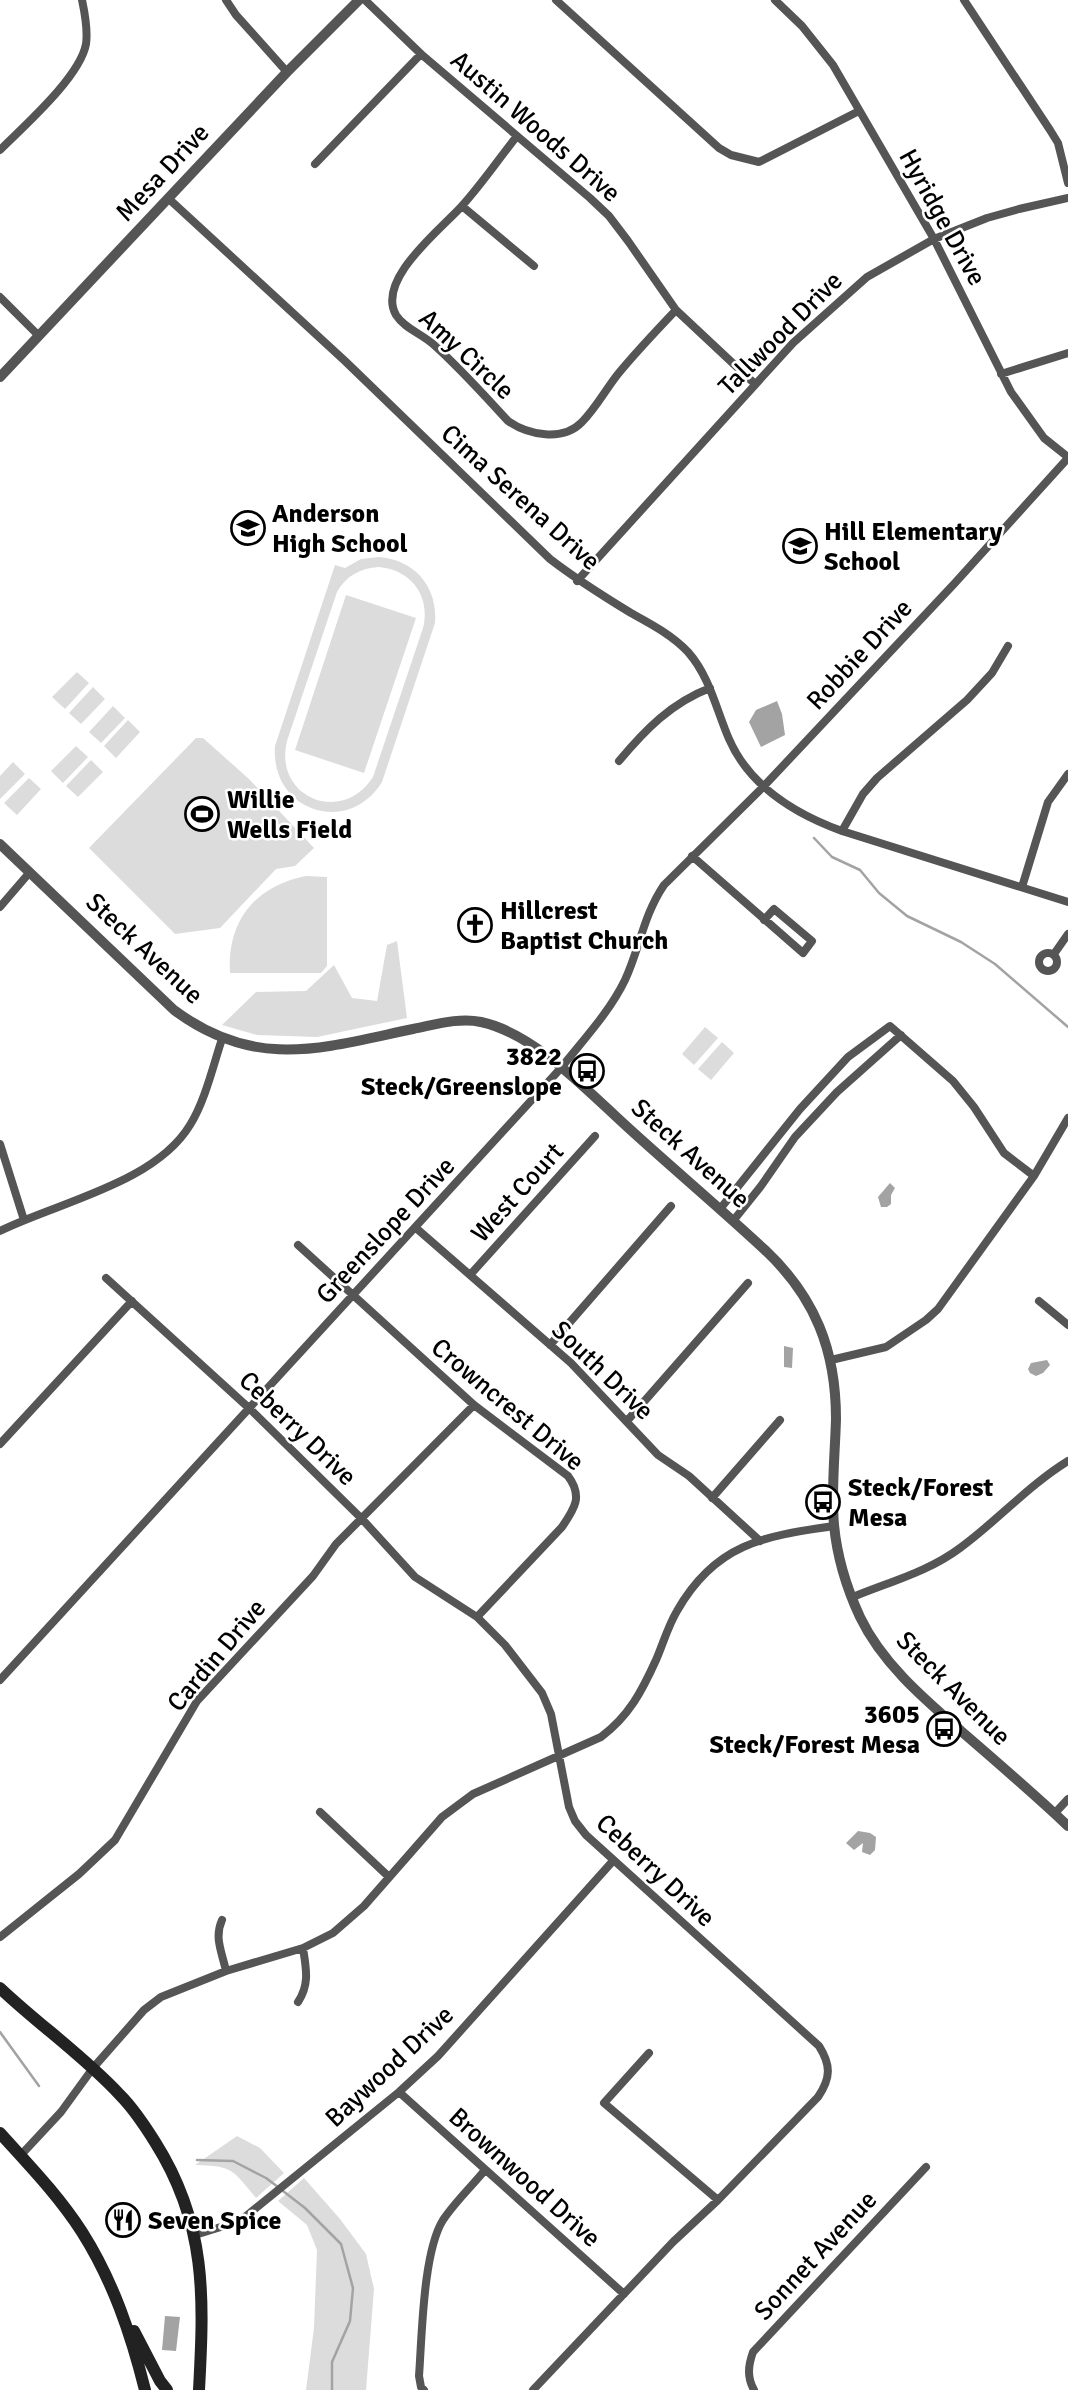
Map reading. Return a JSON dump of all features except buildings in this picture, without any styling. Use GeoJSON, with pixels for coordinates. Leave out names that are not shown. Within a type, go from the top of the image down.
{"type":"FeatureCollection","features":[{"type":"Feature","properties":{"kind":"main road"},"geometry":{"type":"LineString","coordinates":[[0,1988],[93,2068],[121,2096],[168,2162],[184,2199],[195,2235],[202,2297],[199,2390]]}},
{"type":"Feature","properties":{"kind":"main road"},"geometry":{"type":"LineString","coordinates":[[0,2133],[81,2231],[167,2390]]}},
{"type":"Feature","properties":{"kind":"main road"},"geometry":{"type":"LineString","coordinates":[[123,2312],[145,2390]]}},
{"type":"Feature","properties":{"kind":"street"},"geometry":{"type":"LineString","coordinates":[[0,150],[62,87],[80,59],[86,45],[82,0]]}},
{"type":"Feature","properties":{"kind":"street"},"geometry":{"type":"LineString","coordinates":[[226,0],[287,72]]}},
{"type":"Feature","properties":{"kind":"street","name":"Mesa Drive"},"geometry":{"type":"LineString","coordinates":[[0,377],[287,72],[359,0]]}},
{"type":"Feature","properties":{"kind":"street","name":"Austin Woods Drive"},"geometry":{"type":"LineString","coordinates":[[365,0],[421,54],[609,216],[676,310],[755,383]]}},
{"type":"Feature","properties":{"kind":"street"},"geometry":{"type":"LineString","coordinates":[[556,0],[719,148],[731,155],[758,162],[859,111]]}},
{"type":"Feature","properties":{"kind":"street","name":"Hyridge Drive"},"geometry":{"type":"LineString","coordinates":[[775,0],[802,26],[833,65],[934,239],[1011,392],[1044,438],[1068,457]]}},
{"type":"Feature","properties":{"kind":"street"},"geometry":{"type":"LineString","coordinates":[[964,0],[1058,144],[1068,183]]}},
{"type":"Feature","properties":{"kind":"street"},"geometry":{"type":"LineString","coordinates":[[316,164],[421,54]]}},
{"type":"Feature","properties":{"kind":"street","name":"Amy Circle"},"geometry":{"type":"LineString","coordinates":[[517,136],[462,206],[423,244],[407,266],[391,299],[401,321],[431,342],[508,421],[518,428],[539,434],[558,433],[581,423],[618,374],[676,310]]}},
{"type":"Feature","properties":{"kind":"street","name":"Tallwood Drive"},"geometry":{"type":"LineString","coordinates":[[577,581],[793,343],[867,277],[934,239],[1008,212],[1068,198]]}},
{"type":"Feature","properties":{"kind":"street","name":"Cima Serena Drive"},"geometry":{"type":"LineString","coordinates":[[169,199],[345,361],[522,533],[577,581],[675,640],[700,668],[742,764],[795,811],[842,831],[1068,902]]}},
{"type":"Feature","properties":{"kind":"street"},"geometry":{"type":"LineString","coordinates":[[462,206],[534,266]]}},
{"type":"Feature","properties":{"kind":"street"},"geometry":{"type":"LineString","coordinates":[[0,297],[38,335]]}},
{"type":"Feature","properties":{"kind":"street"},"geometry":{"type":"LineString","coordinates":[[1002,374],[1068,353]]}},
{"type":"Feature","properties":{"kind":"street","name":"Robbie Drive"},"geometry":{"type":"LineString","coordinates":[[764,786],[954,584],[1068,457]]}},
{"type":"Feature","properties":{"kind":"street"},"geometry":{"type":"LineString","coordinates":[[842,831],[863,794],[877,778],[967,700],[992,673],[1008,646]]}},
{"type":"Feature","properties":{"kind":"street"},"geometry":{"type":"LineString","coordinates":[[619,761],[637,739],[664,714],[678,703],[710,688]]}},
{"type":"Feature","properties":{"kind":"street"},"geometry":{"type":"LineString","coordinates":[[1022,887],[1048,802],[1068,774]]}},
{"type":"Feature","properties":{"kind":"street","name":"Greenslope Drive"},"geometry":{"type":"LineString","coordinates":[[0,1680],[561,1068],[604,1015],[624,981],[652,903],[664,885],[764,786]]}},
{"type":"Feature","properties":{"kind":"street","name":"Steck Avenue"},"geometry":{"type":"LineString","coordinates":[[0,844],[174,1010],[191,1023],[222,1039],[263,1049],[302,1050],[451,1021],[478,1021],[524,1038],[733,1220],[783,1267],[806,1298],[816,1317],[831,1360],[836,1418],[834,1526],[842,1566],[860,1617],[896,1669],[930,1704],[1068,1826]]}},
{"type":"Feature","properties":{"kind":"street"},"geometry":{"type":"LineString","coordinates":[[692,856],[764,920],[803,953],[812,941],[774,909],[764,920]]}},
{"type":"Feature","properties":{"kind":"street"},"geometry":{"type":"LineString","coordinates":[[0,907],[30,872]]}},
{"type":"Feature","properties":{"kind":"street"},"geometry":{"type":"LineString","coordinates":[[1054,954],[1068,934]]}},
{"type":"Feature","properties":{"kind":"street"},"geometry":{"type":"LineString","coordinates":[[720,1209],[800,1109],[848,1057],[890,1026],[953,1081],[974,1107],[1004,1153],[1034,1176]]}},
{"type":"Feature","properties":{"kind":"street"},"geometry":{"type":"LineString","coordinates":[[733,1220],[795,1138],[837,1092],[901,1035]]}},
{"type":"Feature","properties":{"kind":"street"},"geometry":{"type":"LineString","coordinates":[[0,1231],[127,1179],[160,1158],[191,1124],[222,1039]]}},
{"type":"Feature","properties":{"kind":"street"},"geometry":{"type":"LineString","coordinates":[[831,1360],[886,1346],[926,1320],[947,1296],[1034,1176],[1068,1118]]}},
{"type":"Feature","properties":{"kind":"street","name":"West Court"},"geometry":{"type":"LineString","coordinates":[[470,1275],[595,1136]]}},
{"type":"Feature","properties":{"kind":"street"},"geometry":{"type":"LineString","coordinates":[[0,1144],[24,1220]]}},
{"type":"Feature","properties":{"kind":"street"},"geometry":{"type":"LineString","coordinates":[[550,1345],[671,1206]]}},
{"type":"Feature","properties":{"kind":"street","name":"South Drive"},"geometry":{"type":"LineString","coordinates":[[416,1228],[571,1363],[658,1455],[689,1476],[760,1541]]}},
{"type":"Feature","properties":{"kind":"street","name":"Crowncrest Drive"},"geometry":{"type":"LineString","coordinates":[[298,1245],[474,1405],[568,1476],[576,1487],[577,1499],[572,1513],[562,1527],[477,1618]]}},
{"type":"Feature","properties":{"kind":"street","name":"Ceberry Drive"},"geometry":{"type":"LineString","coordinates":[[106,1278],[250,1409],[362,1519],[415,1577],[477,1618],[505,1645],[542,1693],[551,1714],[569,1807],[586,1836],[818,2046],[828,2059],[829,2076],[818,2097],[718,2200],[673,2242],[533,2390]]}},
{"type":"Feature","properties":{"kind":"street"},"geometry":{"type":"LineString","coordinates":[[627,1420],[748,1283]]}},
{"type":"Feature","properties":{"kind":"street"},"geometry":{"type":"LineString","coordinates":[[0,1444],[132,1301]]}},
{"type":"Feature","properties":{"kind":"street"},"geometry":{"type":"LineString","coordinates":[[1039,1301],[1068,1325]]}},
{"type":"Feature","properties":{"kind":"street","name":"Cardin Drive"},"geometry":{"type":"LineString","coordinates":[[0,1937],[79,1874],[115,1840],[197,1702],[313,1576],[336,1544],[474,1405]]}},
{"type":"Feature","properties":{"kind":"street"},"geometry":{"type":"LineString","coordinates":[[712,1498],[780,1420]]}},
{"type":"Feature","properties":{"kind":"street"},"geometry":{"type":"LineString","coordinates":[[853,1597],[905,1578],[951,1554],[1068,1461]]}},
{"type":"Feature","properties":{"kind":"street"},"geometry":{"type":"LineString","coordinates":[[20,2156],[61,2112],[93,2068],[144,2010],[161,1997],[226,1971],[303,1948],[333,1933],[350,1920],[456,1805],[473,1794],[601,1737],[617,1725],[634,1705],[644,1687],[676,1612],[690,1591],[718,1560],[760,1541],[834,1526]]}},
{"type":"Feature","properties":{"kind":"street"},"geometry":{"type":"LineString","coordinates":[[1055,1813],[1068,1799]]}},
{"type":"Feature","properties":{"kind":"street"},"geometry":{"type":"LineString","coordinates":[[320,1812],[389,1877]]}},
{"type":"Feature","properties":{"kind":"street","name":"Baywood Drive"},"geometry":{"type":"LineString","coordinates":[[195,2235],[240,2221],[399,2092],[438,2056],[612,1862]]}},
{"type":"Feature","properties":{"kind":"street"},"geometry":{"type":"LineString","coordinates":[[222,1920],[218,1941],[226,1971]]}},
{"type":"Feature","properties":{"kind":"street"},"geometry":{"type":"LineString","coordinates":[[298,2002],[305,1991],[307,1981],[303,1948]]}},
{"type":"Feature","properties":{"kind":"street"},"geometry":{"type":"LineString","coordinates":[[649,2053],[604,2103],[718,2200]]}},
{"type":"Feature","properties":{"kind":"street","name":"Brownwood Drive"},"geometry":{"type":"LineString","coordinates":[[399,2092],[624,2294]]}},
{"type":"Feature","properties":{"kind":"street","name":"Sonnet Avenue"},"geometry":{"type":"LineString","coordinates":[[754,2390],[749,2378],[749,2362],[753,2352],[926,2167]]}},
{"type":"Feature","properties":{"kind":"street"},"geometry":{"type":"LineString","coordinates":[[424,2390],[419,2376],[430,2257],[436,2234],[443,2220],[485,2170]]}},
{"type":"Feature","properties":{"kind":"shaded area"},"geometry":{"type":"Polygon","coordinates":[[[361,559],[392,559],[413,570],[422,578],[433,598],[435,623],[382,782],[367,799],[350,809],[332,812],[314,809],[298,800],[285,787],[277,768],[275,746],[335,565],[345,568],[361,559]],[[379,567],[360,571],[349,577],[337,592],[287,741],[285,761],[290,777],[300,790],[313,798],[328,802],[345,800],[360,792],[373,777],[425,616],[421,595],[416,587],[409,579],[390,569],[379,567]]]}},
{"type":"Feature","properties":{"kind":"shaded area"},"geometry":{"type":"Polygon","coordinates":[[[346,595],[416,618],[364,773],[295,750],[346,595]]]}},
{"type":"Feature","properties":{"kind":"shaded area"},"geometry":{"type":"Polygon","coordinates":[[[77,672],[89,683],[65,709],[52,697],[77,672]]]}},
{"type":"Feature","properties":{"kind":"shaded area"},"geometry":{"type":"Polygon","coordinates":[[[93,687],[105,699],[81,724],[69,713],[93,687]]]}},
{"type":"Feature","properties":{"kind":"shaded area"},"geometry":{"type":"Polygon","coordinates":[[[777,701],[785,735],[761,747],[749,722],[756,710],[777,701]]]}},
{"type":"Feature","properties":{"kind":"shaded area"},"geometry":{"type":"Polygon","coordinates":[[[113,706],[125,718],[101,743],[89,732],[113,706]]]}},
{"type":"Feature","properties":{"kind":"shaded area"},"geometry":{"type":"Polygon","coordinates":[[[128,720],[140,732],[116,758],[104,746],[128,720]]]}},
{"type":"Feature","properties":{"kind":"shaded area","name":"Willie Wells Field"},"geometry":{"type":"Polygon","coordinates":[[[196,738],[203,738],[249,779],[314,848],[295,866],[276,869],[220,928],[175,934],[89,848],[196,738]]]}},
{"type":"Feature","properties":{"kind":"shaded area"},"geometry":{"type":"Polygon","coordinates":[[[76,746],[88,757],[63,783],[51,771],[76,746]]]}},
{"type":"Feature","properties":{"kind":"shaded area"},"geometry":{"type":"Polygon","coordinates":[[[91,760],[103,772],[78,797],[66,786],[91,760]]]}},
{"type":"Feature","properties":{"kind":"shaded area"},"geometry":{"type":"Polygon","coordinates":[[[13,762],[25,774],[0,799],[0,776],[13,762]]]}},
{"type":"Feature","properties":{"kind":"shaded area"},"geometry":{"type":"Polygon","coordinates":[[[29,778],[41,789],[17,815],[4,803],[29,778]]]}},
{"type":"Feature","properties":{"kind":"shaded area"},"geometry":{"type":"Polygon","coordinates":[[[306,876],[327,877],[327,966],[321,973],[230,973],[233,937],[248,909],[272,888],[306,876]]]}},
{"type":"Feature","properties":{"kind":"shaded area"},"geometry":{"type":"Polygon","coordinates":[[[397,941],[407,1018],[317,1037],[257,1035],[222,1025],[256,992],[306,991],[334,965],[352,998],[377,1001],[387,945],[397,941]]]}},
{"type":"Feature","properties":{"kind":"shaded area"},"geometry":{"type":"Polygon","coordinates":[[[705,1027],[718,1038],[694,1065],[682,1054],[705,1027]]]}},
{"type":"Feature","properties":{"kind":"shaded area"},"geometry":{"type":"Polygon","coordinates":[[[722,1042],[734,1053],[711,1080],[698,1069],[722,1042]]]}},
{"type":"Feature","properties":{"kind":"shaded area"},"geometry":{"type":"Polygon","coordinates":[[[890,1183],[895,1188],[891,1195],[891,1204],[881,1207],[878,1197],[890,1183]]]}},
{"type":"Feature","properties":{"kind":"shaded area"},"geometry":{"type":"Polygon","coordinates":[[[784,1346],[793,1348],[792,1368],[784,1367],[784,1346]]]}},
{"type":"Feature","properties":{"kind":"shaded area"},"geometry":{"type":"Polygon","coordinates":[[[1047,1360],[1050,1365],[1043,1373],[1036,1376],[1030,1373],[1028,1369],[1031,1363],[1047,1360]]]}},
{"type":"Feature","properties":{"kind":"shaded area"},"geometry":{"type":"Polygon","coordinates":[[[858,1831],[876,1837],[875,1850],[870,1855],[862,1852],[863,1843],[854,1850],[846,1843],[858,1831]]]}},
{"type":"Feature","properties":{"kind":"shaded area"},"geometry":{"type":"Polygon","coordinates":[[[237,2136],[260,2148],[284,2173],[256,2198],[231,2171],[217,2166],[195,2165],[237,2136]]]}},
{"type":"Feature","properties":{"kind":"shaded area"},"geometry":{"type":"Polygon","coordinates":[[[304,2178],[366,2254],[374,2289],[366,2390],[306,2390],[314,2328],[317,2250],[307,2225],[278,2201],[304,2178]]]}},
{"type":"Feature","properties":{"kind":"shaded area"},"geometry":{"type":"Polygon","coordinates":[[[165,2316],[180,2317],[176,2351],[162,2350],[165,2316]]]}},
{"type":"Feature","properties":{"kind":"waterway"},"geometry":{"type":"LineString","coordinates":[[814,838],[832,857],[860,870],[879,893],[907,916],[961,942],[995,964],[1068,1027]]}},
{"type":"Feature","properties":{"kind":"waterway"},"geometry":{"type":"LineString","coordinates":[[0,2032],[39,2086]]}},
{"type":"Feature","properties":{"kind":"waterway"},"geometry":{"type":"LineString","coordinates":[[197,2160],[233,2161],[278,2187]]}},
{"type":"Feature","properties":{"kind":"waterway"},"geometry":{"type":"LineString","coordinates":[[283,2191],[305,2208],[341,2244],[353,2288],[350,2321],[332,2362],[332,2390]]}},
{"type":"Feature","properties":{"kind":"place","name":"Anderson High School"},"geometry":{"type":"Point","coordinates":[248,528]}},
{"type":"Feature","properties":{"kind":"place","name":"Hill Elementary School"},"geometry":{"type":"Point","coordinates":[800,546]}},
{"type":"Feature","properties":{"kind":"place","name":"Willie Wells Field"},"geometry":{"type":"Point","coordinates":[202,814]}},
{"type":"Feature","properties":{"kind":"place","name":"Hillcrest Baptist Church"},"geometry":{"type":"Point","coordinates":[475,925]}},
{"type":"Feature","properties":{"kind":"place","name":"3822 Steck/Greenslope"},"geometry":{"type":"Point","coordinates":[587,1071]}},
{"type":"Feature","properties":{"kind":"place","name":"Steck/Forest Mesa"},"geometry":{"type":"Point","coordinates":[823,1502]}},
{"type":"Feature","properties":{"kind":"place","name":"3605 Steck/Forest Mesa"},"geometry":{"type":"Point","coordinates":[944,1729]}},
{"type":"Feature","properties":{"kind":"place","name":"Seven Spice"},"geometry":{"type":"Point","coordinates":[123,2220]}}]}
